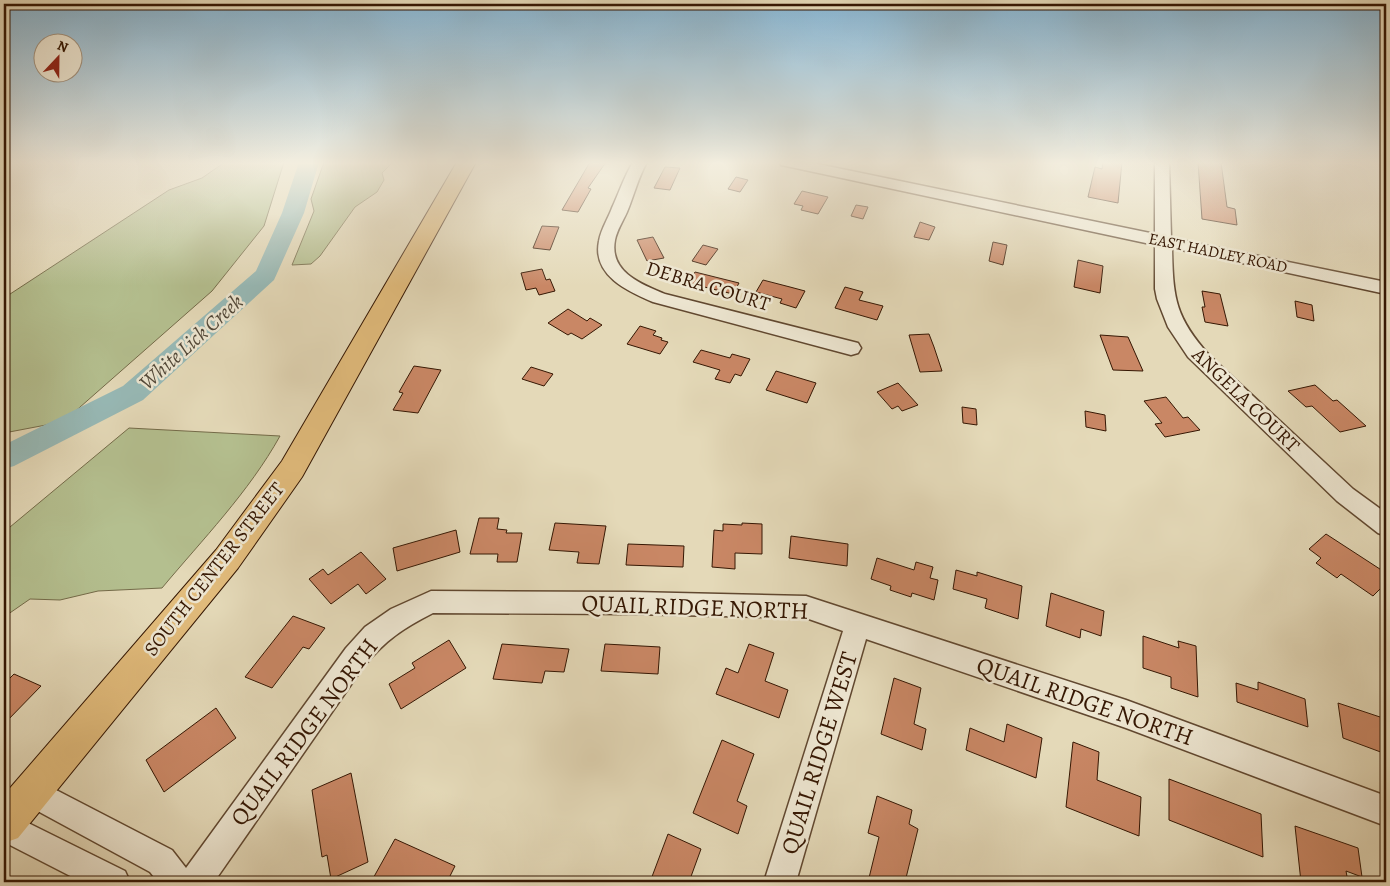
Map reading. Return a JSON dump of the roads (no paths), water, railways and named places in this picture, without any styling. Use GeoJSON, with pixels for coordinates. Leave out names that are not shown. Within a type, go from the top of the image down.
{"type":"FeatureCollection","features":[{"type":"Feature","properties":{"kind":"main road","name":"SOUTH CENTER STREET"},"geometry":{"type":"LineString","coordinates":[[4,825],[227,559],[292,470],[444,203]]}},
{"type":"Feature","properties":{"kind":"street","name":"DEBRA COURT"},"geometry":{"type":"LineString","coordinates":[[623,203],[607,240],[609,263],[613,271],[637,290],[659,298],[850,348]]}},
{"type":"Feature","properties":{"kind":"street","name":"EAST HADLEY ROAD"},"geometry":{"type":"LineString","coordinates":[[981,203],[1386,288]]}},
{"type":"Feature","properties":{"kind":"street","name":"ANGELA COURT"},"geometry":{"type":"LineString","coordinates":[[1163,203],[1164,289],[1167,304],[1175,324],[1189,345],[1345,495],[1386,526]]}},
{"type":"Feature","properties":{"kind":"street","name":"QUAIL RIDGE NORTH"},"geometry":{"type":"LineString","coordinates":[[195,882],[355,657],[374,635],[400,617],[430,602],[633,603],[806,607],[1126,714],[1386,811]]}},
{"type":"Feature","properties":{"kind":"street","name":"QUAIL RIDGE WEST"},"geometry":{"type":"LineString","coordinates":[[780,882],[858,623]]}},
{"type":"Feature","properties":{"kind":"street"},"geometry":{"type":"LineString","coordinates":[[31,792],[161,861],[177,882]]}},
{"type":"Feature","properties":{"kind":"street"},"geometry":{"type":"LineString","coordinates":[[4,825],[114,882]]}},
{"type":"Feature","properties":{"kind":"waterway","name":"White Lick Creek"},"geometry":{"type":"LineString","coordinates":[[4,458],[133,393],[266,275],[296,203]]}}]}
